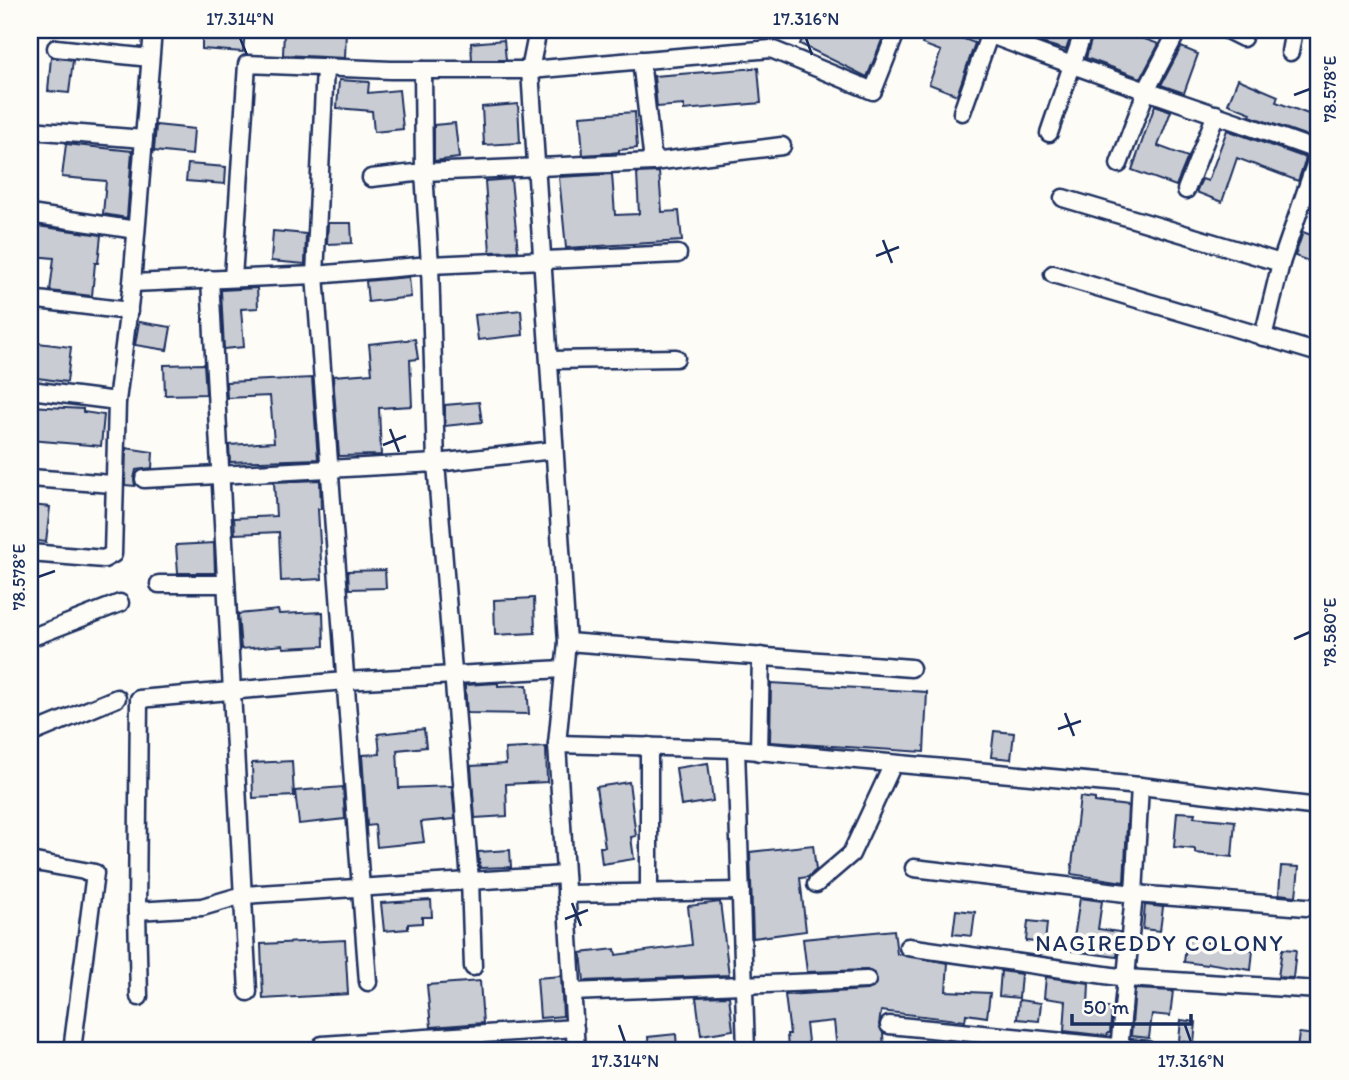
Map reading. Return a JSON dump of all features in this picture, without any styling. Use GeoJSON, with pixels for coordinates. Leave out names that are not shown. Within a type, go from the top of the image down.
{"type":"FeatureCollection","features":[{"type":"Feature","properties":{"kind":"street"},"geometry":{"type":"LineString","coordinates":[[30,552],[109,558],[113,554],[117,401],[132,282],[153,30]]}},
{"type":"Feature","properties":{"kind":"street"},"geometry":{"type":"LineString","coordinates":[[538,30],[530,70],[567,642],[557,744],[576,1050]]}},
{"type":"Feature","properties":{"kind":"street"},"geometry":{"type":"LineString","coordinates":[[233,278],[247,64],[325,68],[530,70],[771,49],[873,91],[897,30]]}},
{"type":"Feature","properties":{"kind":"street"},"geometry":{"type":"LineString","coordinates":[[1049,133],[1084,30]]}},
{"type":"Feature","properties":{"kind":"street"},"geometry":{"type":"LineString","coordinates":[[1119,164],[1147,89],[1178,30]]}},
{"type":"Feature","properties":{"kind":"street"},"geometry":{"type":"LineString","coordinates":[[1227,30],[1243,38]]}},
{"type":"Feature","properties":{"kind":"street"},"geometry":{"type":"LineString","coordinates":[[1290,52],[1294,30]]}},
{"type":"Feature","properties":{"kind":"street"},"geometry":{"type":"LineString","coordinates":[[962,112],[986,31],[1072,65],[1147,89],[1319,152],[1281,262],[1263,337]]}},
{"type":"Feature","properties":{"kind":"street"},"geometry":{"type":"LineString","coordinates":[[57,47],[150,58]]}},
{"type":"Feature","properties":{"kind":"street"},"geometry":{"type":"LineString","coordinates":[[641,60],[653,162]]}},
{"type":"Feature","properties":{"kind":"street"},"geometry":{"type":"LineString","coordinates":[[325,68],[315,275],[368,982]]}},
{"type":"Feature","properties":{"kind":"street"},"geometry":{"type":"LineString","coordinates":[[423,70],[424,172],[430,265],[436,463],[470,880],[473,967]]}},
{"type":"Feature","properties":{"kind":"street"},"geometry":{"type":"LineString","coordinates":[[1186,190],[1216,114]]}},
{"type":"Feature","properties":{"kind":"street"},"geometry":{"type":"LineString","coordinates":[[30,130],[144,139]]}},
{"type":"Feature","properties":{"kind":"street"},"geometry":{"type":"LineString","coordinates":[[372,178],[424,172],[653,162],[782,146]]}},
{"type":"Feature","properties":{"kind":"street"},"geometry":{"type":"LineString","coordinates":[[1063,198],[1281,262]]}},
{"type":"Feature","properties":{"kind":"street"},"geometry":{"type":"LineString","coordinates":[[30,214],[136,230]]}},
{"type":"Feature","properties":{"kind":"street"},"geometry":{"type":"LineString","coordinates":[[132,282],[315,275],[430,265],[678,254]]}},
{"type":"Feature","properties":{"kind":"street"},"geometry":{"type":"LineString","coordinates":[[1053,274],[1319,353]]}},
{"type":"Feature","properties":{"kind":"street"},"geometry":{"type":"LineString","coordinates":[[210,279],[248,992]]}},
{"type":"Feature","properties":{"kind":"street"},"geometry":{"type":"LineString","coordinates":[[30,299],[129,311]]}},
{"type":"Feature","properties":{"kind":"street"},"geometry":{"type":"LineString","coordinates":[[550,360],[676,358]]}},
{"type":"Feature","properties":{"kind":"street"},"geometry":{"type":"LineString","coordinates":[[30,390],[117,401]]}},
{"type":"Feature","properties":{"kind":"street"},"geometry":{"type":"LineString","coordinates":[[145,480],[329,467],[436,463],[554,450]]}},
{"type":"Feature","properties":{"kind":"street"},"geometry":{"type":"LineString","coordinates":[[30,478],[113,484]]}},
{"type":"Feature","properties":{"kind":"street"},"geometry":{"type":"LineString","coordinates":[[159,584],[226,584]]}},
{"type":"Feature","properties":{"kind":"street"},"geometry":{"type":"LineString","coordinates":[[30,638],[120,603]]}},
{"type":"Feature","properties":{"kind":"street"},"geometry":{"type":"LineString","coordinates":[[567,642],[911,668]]}},
{"type":"Feature","properties":{"kind":"street"},"geometry":{"type":"LineString","coordinates":[[759,752],[761,656]]}},
{"type":"Feature","properties":{"kind":"street"},"geometry":{"type":"LineString","coordinates":[[139,996],[139,699],[345,681],[563,670]]}},
{"type":"Feature","properties":{"kind":"street"},"geometry":{"type":"LineString","coordinates":[[30,734],[117,698]]}},
{"type":"Feature","properties":{"kind":"street"},"geometry":{"type":"LineString","coordinates":[[557,744],[736,750],[1140,786],[1319,807]]}},
{"type":"Feature","properties":{"kind":"street"},"geometry":{"type":"LineString","coordinates":[[649,746],[649,892]]}},
{"type":"Feature","properties":{"kind":"street"},"geometry":{"type":"LineString","coordinates":[[736,750],[746,1050]]}},
{"type":"Feature","properties":{"kind":"street"},"geometry":{"type":"LineString","coordinates":[[816,884],[851,854],[893,764]]}},
{"type":"Feature","properties":{"kind":"street"},"geometry":{"type":"LineString","coordinates":[[1119,1049],[1134,894],[1140,786]]}},
{"type":"Feature","properties":{"kind":"street"},"geometry":{"type":"LineString","coordinates":[[30,861],[95,873],[72,1050]]}},
{"type":"Feature","properties":{"kind":"street"},"geometry":{"type":"LineString","coordinates":[[914,868],[1134,894],[1319,908]]}},
{"type":"Feature","properties":{"kind":"street"},"geometry":{"type":"LineString","coordinates":[[137,911],[202,907],[243,895],[565,875]]}},
{"type":"Feature","properties":{"kind":"street"},"geometry":{"type":"LineString","coordinates":[[566,894],[741,891]]}},
{"type":"Feature","properties":{"kind":"street"},"geometry":{"type":"LineString","coordinates":[[908,947],[1126,978],[1319,990]]}},
{"type":"Feature","properties":{"kind":"street"},"geometry":{"type":"LineString","coordinates":[[572,992],[867,980]]}},
{"type":"Feature","properties":{"kind":"street"},"geometry":{"type":"LineString","coordinates":[[889,1025],[1147,1050]]}},
{"type":"Feature","properties":{"kind":"street"},"geometry":{"type":"LineString","coordinates":[[322,1045],[575,1028]]}},
{"type":"Feature","properties":{"kind":"building"},"geometry":{"type":"Polygon","coordinates":[[[202,30],[245,30],[243,52],[202,49],[202,30]]]}},
{"type":"Feature","properties":{"kind":"building"},"geometry":{"type":"Polygon","coordinates":[[[284,30],[346,30],[345,58],[283,55],[284,30]]]}},
{"type":"Feature","properties":{"kind":"building"},"geometry":{"type":"Polygon","coordinates":[[[806,30],[886,30],[867,77],[800,44],[806,30]]]}},
{"type":"Feature","properties":{"kind":"building"},"geometry":{"type":"Polygon","coordinates":[[[927,30],[940,30],[975,43],[957,95],[929,84],[941,51],[922,44],[927,30]]]}},
{"type":"Feature","properties":{"kind":"building"},"geometry":{"type":"Polygon","coordinates":[[[1039,30],[1073,30],[1066,50],[1035,41],[1039,30]]]}},
{"type":"Feature","properties":{"kind":"building"},"geometry":{"type":"Polygon","coordinates":[[[1094,30],[1119,30],[1159,44],[1141,78],[1086,58],[1094,30]]]}},
{"type":"Feature","properties":{"kind":"building"},"geometry":{"type":"Polygon","coordinates":[[[504,40],[506,60],[472,60],[471,43],[504,40]]]}},
{"type":"Feature","properties":{"kind":"building"},"geometry":{"type":"Polygon","coordinates":[[[1181,47],[1198,54],[1184,93],[1161,85],[1181,47]]]}},
{"type":"Feature","properties":{"kind":"building"},"geometry":{"type":"Polygon","coordinates":[[[51,57],[73,60],[69,93],[48,91],[51,57]]]}},
{"type":"Feature","properties":{"kind":"building"},"geometry":{"type":"Polygon","coordinates":[[[758,68],[761,103],[684,110],[684,105],[657,107],[654,76],[758,68]]]}},
{"type":"Feature","properties":{"kind":"building"},"geometry":{"type":"Polygon","coordinates":[[[1238,79],[1278,96],[1276,102],[1319,118],[1319,140],[1250,116],[1251,113],[1228,104],[1238,79]]]}},
{"type":"Feature","properties":{"kind":"building"},"geometry":{"type":"Polygon","coordinates":[[[339,80],[369,82],[368,93],[399,90],[403,129],[374,132],[372,111],[337,108],[339,80]]]}},
{"type":"Feature","properties":{"kind":"building"},"geometry":{"type":"Polygon","coordinates":[[[518,104],[520,143],[484,145],[482,107],[518,104]]]}},
{"type":"Feature","properties":{"kind":"building"},"geometry":{"type":"Polygon","coordinates":[[[1155,105],[1171,111],[1158,146],[1188,157],[1176,186],[1132,170],[1155,105]]]}},
{"type":"Feature","properties":{"kind":"building"},"geometry":{"type":"Polygon","coordinates":[[[635,112],[637,148],[583,155],[580,116],[635,112]]]}},
{"type":"Feature","properties":{"kind":"building"},"geometry":{"type":"Polygon","coordinates":[[[455,123],[459,158],[434,161],[434,125],[455,123]]]}},
{"type":"Feature","properties":{"kind":"building"},"geometry":{"type":"Polygon","coordinates":[[[156,125],[194,129],[192,155],[154,151],[156,125]]]}},
{"type":"Feature","properties":{"kind":"building"},"geometry":{"type":"Polygon","coordinates":[[[1227,130],[1306,158],[1298,181],[1237,158],[1222,202],[1196,192],[1202,179],[1208,181],[1227,130]]]}},
{"type":"Feature","properties":{"kind":"building"},"geometry":{"type":"Polygon","coordinates":[[[66,144],[132,151],[127,218],[103,214],[106,181],[62,177],[66,144]]]}},
{"type":"Feature","properties":{"kind":"building"},"geometry":{"type":"Polygon","coordinates":[[[188,164],[226,167],[225,184],[186,181],[188,164]]]}},
{"type":"Feature","properties":{"kind":"building"},"geometry":{"type":"Polygon","coordinates":[[[659,172],[662,212],[679,211],[682,241],[566,248],[559,177],[612,174],[615,215],[639,214],[637,173],[659,172]]]}},
{"type":"Feature","properties":{"kind":"building"},"geometry":{"type":"Polygon","coordinates":[[[511,179],[518,251],[490,252],[485,181],[511,179]]]}},
{"type":"Feature","properties":{"kind":"building"},"geometry":{"type":"Polygon","coordinates":[[[328,223],[351,223],[352,243],[327,244],[328,223]]]}},
{"type":"Feature","properties":{"kind":"building"},"geometry":{"type":"Polygon","coordinates":[[[37,226],[101,235],[92,296],[50,291],[54,258],[33,256],[37,226]]]}},
{"type":"Feature","properties":{"kind":"building"},"geometry":{"type":"Polygon","coordinates":[[[273,231],[306,234],[305,264],[271,261],[273,231]]]}},
{"type":"Feature","properties":{"kind":"building"},"geometry":{"type":"Polygon","coordinates":[[[1303,232],[1319,238],[1319,265],[1295,256],[1303,232]]]}},
{"type":"Feature","properties":{"kind":"building"},"geometry":{"type":"Polygon","coordinates":[[[409,277],[411,297],[368,302],[366,281],[409,277]]]}},
{"type":"Feature","properties":{"kind":"building"},"geometry":{"type":"Polygon","coordinates":[[[257,288],[258,308],[241,309],[244,347],[224,349],[221,290],[257,288]]]}},
{"type":"Feature","properties":{"kind":"building"},"geometry":{"type":"Polygon","coordinates":[[[521,310],[523,335],[478,340],[475,315],[521,310]]]}},
{"type":"Feature","properties":{"kind":"building"},"geometry":{"type":"Polygon","coordinates":[[[139,322],[171,327],[167,350],[135,345],[139,322]]]}},
{"type":"Feature","properties":{"kind":"building"},"geometry":{"type":"Polygon","coordinates":[[[415,339],[418,359],[410,360],[412,406],[379,408],[381,455],[339,456],[333,376],[372,373],[369,344],[415,339]]]}},
{"type":"Feature","properties":{"kind":"building"},"geometry":{"type":"Polygon","coordinates":[[[30,342],[71,347],[67,382],[30,377],[30,342]]]}},
{"type":"Feature","properties":{"kind":"building"},"geometry":{"type":"Polygon","coordinates":[[[204,364],[206,394],[165,395],[164,365],[204,364]]]}},
{"type":"Feature","properties":{"kind":"building"},"geometry":{"type":"Polygon","coordinates":[[[312,378],[318,459],[230,462],[229,445],[274,442],[270,396],[227,398],[226,382],[312,378]]]}},
{"type":"Feature","properties":{"kind":"building"},"geometry":{"type":"Polygon","coordinates":[[[479,402],[482,422],[445,426],[445,405],[479,402]]]}},
{"type":"Feature","properties":{"kind":"building"},"geometry":{"type":"Polygon","coordinates":[[[30,406],[83,409],[83,412],[104,415],[101,446],[30,440],[30,406]]]}},
{"type":"Feature","properties":{"kind":"building"},"geometry":{"type":"Polygon","coordinates":[[[126,448],[153,452],[152,468],[136,470],[135,486],[125,485],[126,448]]]}},
{"type":"Feature","properties":{"kind":"building"},"geometry":{"type":"Polygon","coordinates":[[[320,480],[321,509],[318,509],[322,579],[281,581],[279,532],[235,534],[234,518],[276,516],[274,482],[320,480]]]}},
{"type":"Feature","properties":{"kind":"building"},"geometry":{"type":"Polygon","coordinates":[[[30,505],[50,507],[46,542],[30,540],[30,505]]]}},
{"type":"Feature","properties":{"kind":"building"},"geometry":{"type":"Polygon","coordinates":[[[214,543],[215,573],[178,573],[176,545],[214,543]]]}},
{"type":"Feature","properties":{"kind":"building"},"geometry":{"type":"Polygon","coordinates":[[[385,570],[386,588],[349,589],[348,571],[385,570]]]}},
{"type":"Feature","properties":{"kind":"building"},"geometry":{"type":"Polygon","coordinates":[[[534,598],[535,633],[495,635],[494,600],[534,598]]]}},
{"type":"Feature","properties":{"kind":"building"},"geometry":{"type":"Polygon","coordinates":[[[278,610],[279,614],[323,612],[324,646],[284,648],[283,645],[241,649],[238,614],[278,610]]]}},
{"type":"Feature","properties":{"kind":"building"},"geometry":{"type":"Polygon","coordinates":[[[498,683],[498,686],[527,685],[529,714],[467,713],[465,685],[498,683]]]}},
{"type":"Feature","properties":{"kind":"building"},"geometry":{"type":"Polygon","coordinates":[[[771,683],[927,692],[924,752],[770,742],[771,683]]]}},
{"type":"Feature","properties":{"kind":"building"},"geometry":{"type":"Polygon","coordinates":[[[424,729],[426,747],[397,750],[399,788],[452,786],[455,819],[421,822],[424,842],[377,847],[375,825],[367,826],[362,755],[380,754],[378,734],[424,729]]]}},
{"type":"Feature","properties":{"kind":"building"},"geometry":{"type":"Polygon","coordinates":[[[994,731],[1014,733],[1011,759],[991,757],[994,731]]]}},
{"type":"Feature","properties":{"kind":"building"},"geometry":{"type":"Polygon","coordinates":[[[546,747],[547,782],[506,784],[507,816],[475,818],[471,766],[506,764],[505,749],[546,747]]]}},
{"type":"Feature","properties":{"kind":"building"},"geometry":{"type":"Polygon","coordinates":[[[292,761],[294,796],[253,798],[252,763],[292,761]]]}},
{"type":"Feature","properties":{"kind":"building"},"geometry":{"type":"Polygon","coordinates":[[[708,763],[713,801],[681,806],[676,768],[708,763]]]}},
{"type":"Feature","properties":{"kind":"building"},"geometry":{"type":"Polygon","coordinates":[[[629,782],[636,836],[631,837],[634,859],[602,864],[600,847],[605,847],[596,787],[629,782]]]}},
{"type":"Feature","properties":{"kind":"building"},"geometry":{"type":"Polygon","coordinates":[[[343,787],[345,819],[299,824],[295,791],[343,787]]]}},
{"type":"Feature","properties":{"kind":"building"},"geometry":{"type":"Polygon","coordinates":[[[1080,797],[1095,799],[1095,802],[1128,806],[1124,882],[1071,874],[1080,797]]]}},
{"type":"Feature","properties":{"kind":"building"},"geometry":{"type":"Polygon","coordinates":[[[1177,812],[1195,813],[1194,817],[1235,821],[1232,857],[1195,853],[1195,849],[1174,847],[1177,812]]]}},
{"type":"Feature","properties":{"kind":"building"},"geometry":{"type":"Polygon","coordinates":[[[813,845],[816,870],[808,877],[800,878],[806,931],[753,938],[750,852],[813,845]]]}},
{"type":"Feature","properties":{"kind":"building"},"geometry":{"type":"Polygon","coordinates":[[[510,850],[511,867],[480,868],[478,852],[510,850]]]}},
{"type":"Feature","properties":{"kind":"building"},"geometry":{"type":"Polygon","coordinates":[[[1281,866],[1299,867],[1296,896],[1279,894],[1281,866]]]}},
{"type":"Feature","properties":{"kind":"building"},"geometry":{"type":"Polygon","coordinates":[[[1080,898],[1102,901],[1098,929],[1120,932],[1117,957],[1072,951],[1080,898]]]}},
{"type":"Feature","properties":{"kind":"building"},"geometry":{"type":"Polygon","coordinates":[[[431,900],[432,917],[422,917],[422,923],[408,924],[408,929],[384,931],[381,903],[431,900]]]}},
{"type":"Feature","properties":{"kind":"building"},"geometry":{"type":"Polygon","coordinates":[[[720,902],[729,975],[584,981],[581,953],[615,949],[616,955],[692,945],[688,906],[720,902]]]}},
{"type":"Feature","properties":{"kind":"building"},"geometry":{"type":"Polygon","coordinates":[[[1145,905],[1163,907],[1160,931],[1143,929],[1145,905]]]}},
{"type":"Feature","properties":{"kind":"building"},"geometry":{"type":"Polygon","coordinates":[[[956,910],[975,912],[972,936],[953,934],[956,910]]]}},
{"type":"Feature","properties":{"kind":"building"},"geometry":{"type":"Polygon","coordinates":[[[1028,921],[1047,923],[1045,943],[1026,941],[1028,921]]]}},
{"type":"Feature","properties":{"kind":"building"},"geometry":{"type":"Polygon","coordinates":[[[894,930],[897,954],[948,963],[946,991],[990,993],[987,1017],[966,1014],[965,1021],[881,1011],[879,1025],[883,1033],[884,1050],[837,1050],[834,1021],[806,1024],[809,1050],[788,1050],[787,1034],[790,1034],[785,995],[867,990],[873,988],[877,980],[875,974],[867,970],[807,972],[803,939],[894,930]]]}},
{"type":"Feature","properties":{"kind":"building"},"geometry":{"type":"Polygon","coordinates":[[[1187,939],[1253,950],[1251,970],[1184,962],[1187,939]]]}},
{"type":"Feature","properties":{"kind":"building"},"geometry":{"type":"Polygon","coordinates":[[[345,940],[348,994],[263,999],[261,944],[345,940]]]}},
{"type":"Feature","properties":{"kind":"building"},"geometry":{"type":"Polygon","coordinates":[[[1282,949],[1296,950],[1293,978],[1278,977],[1282,949]]]}},
{"type":"Feature","properties":{"kind":"building"},"geometry":{"type":"Polygon","coordinates":[[[1001,971],[1021,974],[1019,998],[999,996],[1001,971]]]}},
{"type":"Feature","properties":{"kind":"building"},"geometry":{"type":"Polygon","coordinates":[[[561,976],[563,1016],[540,1018],[537,978],[561,976]]]}},
{"type":"Feature","properties":{"kind":"building"},"geometry":{"type":"Polygon","coordinates":[[[1046,977],[1089,983],[1088,1006],[1112,1008],[1110,1033],[1107,1036],[1064,1031],[1066,1001],[1044,998],[1046,977]]]}},
{"type":"Feature","properties":{"kind":"building"},"geometry":{"type":"Polygon","coordinates":[[[480,981],[483,1023],[431,1027],[427,985],[480,981]]]}},
{"type":"Feature","properties":{"kind":"building"},"geometry":{"type":"Polygon","coordinates":[[[1135,989],[1173,991],[1170,1016],[1152,1014],[1149,1038],[1131,1036],[1135,989]]]}},
{"type":"Feature","properties":{"kind":"building"},"geometry":{"type":"Polygon","coordinates":[[[729,996],[733,1030],[701,1035],[696,997],[729,996]]]}},
{"type":"Feature","properties":{"kind":"building"},"geometry":{"type":"Polygon","coordinates":[[[1019,1000],[1041,1003],[1039,1021],[1017,1019],[1019,1000]]]}},
{"type":"Feature","properties":{"kind":"building"},"geometry":{"type":"Polygon","coordinates":[[[1181,1020],[1196,1022],[1194,1043],[1179,1041],[1181,1020]]]}},
{"type":"Feature","properties":{"kind":"building"},"geometry":{"type":"Polygon","coordinates":[[[1299,1033],[1316,1035],[1314,1050],[1297,1050],[1299,1033]]]}},
{"type":"Feature","properties":{"kind":"building"},"geometry":{"type":"Polygon","coordinates":[[[676,1034],[677,1050],[649,1050],[648,1037],[676,1034]]]}},
{"type":"Feature","properties":{"kind":"district","name":"NAGIREDDY COLONY"},"geometry":{"type":"Point","coordinates":[1160,943]}}]}
